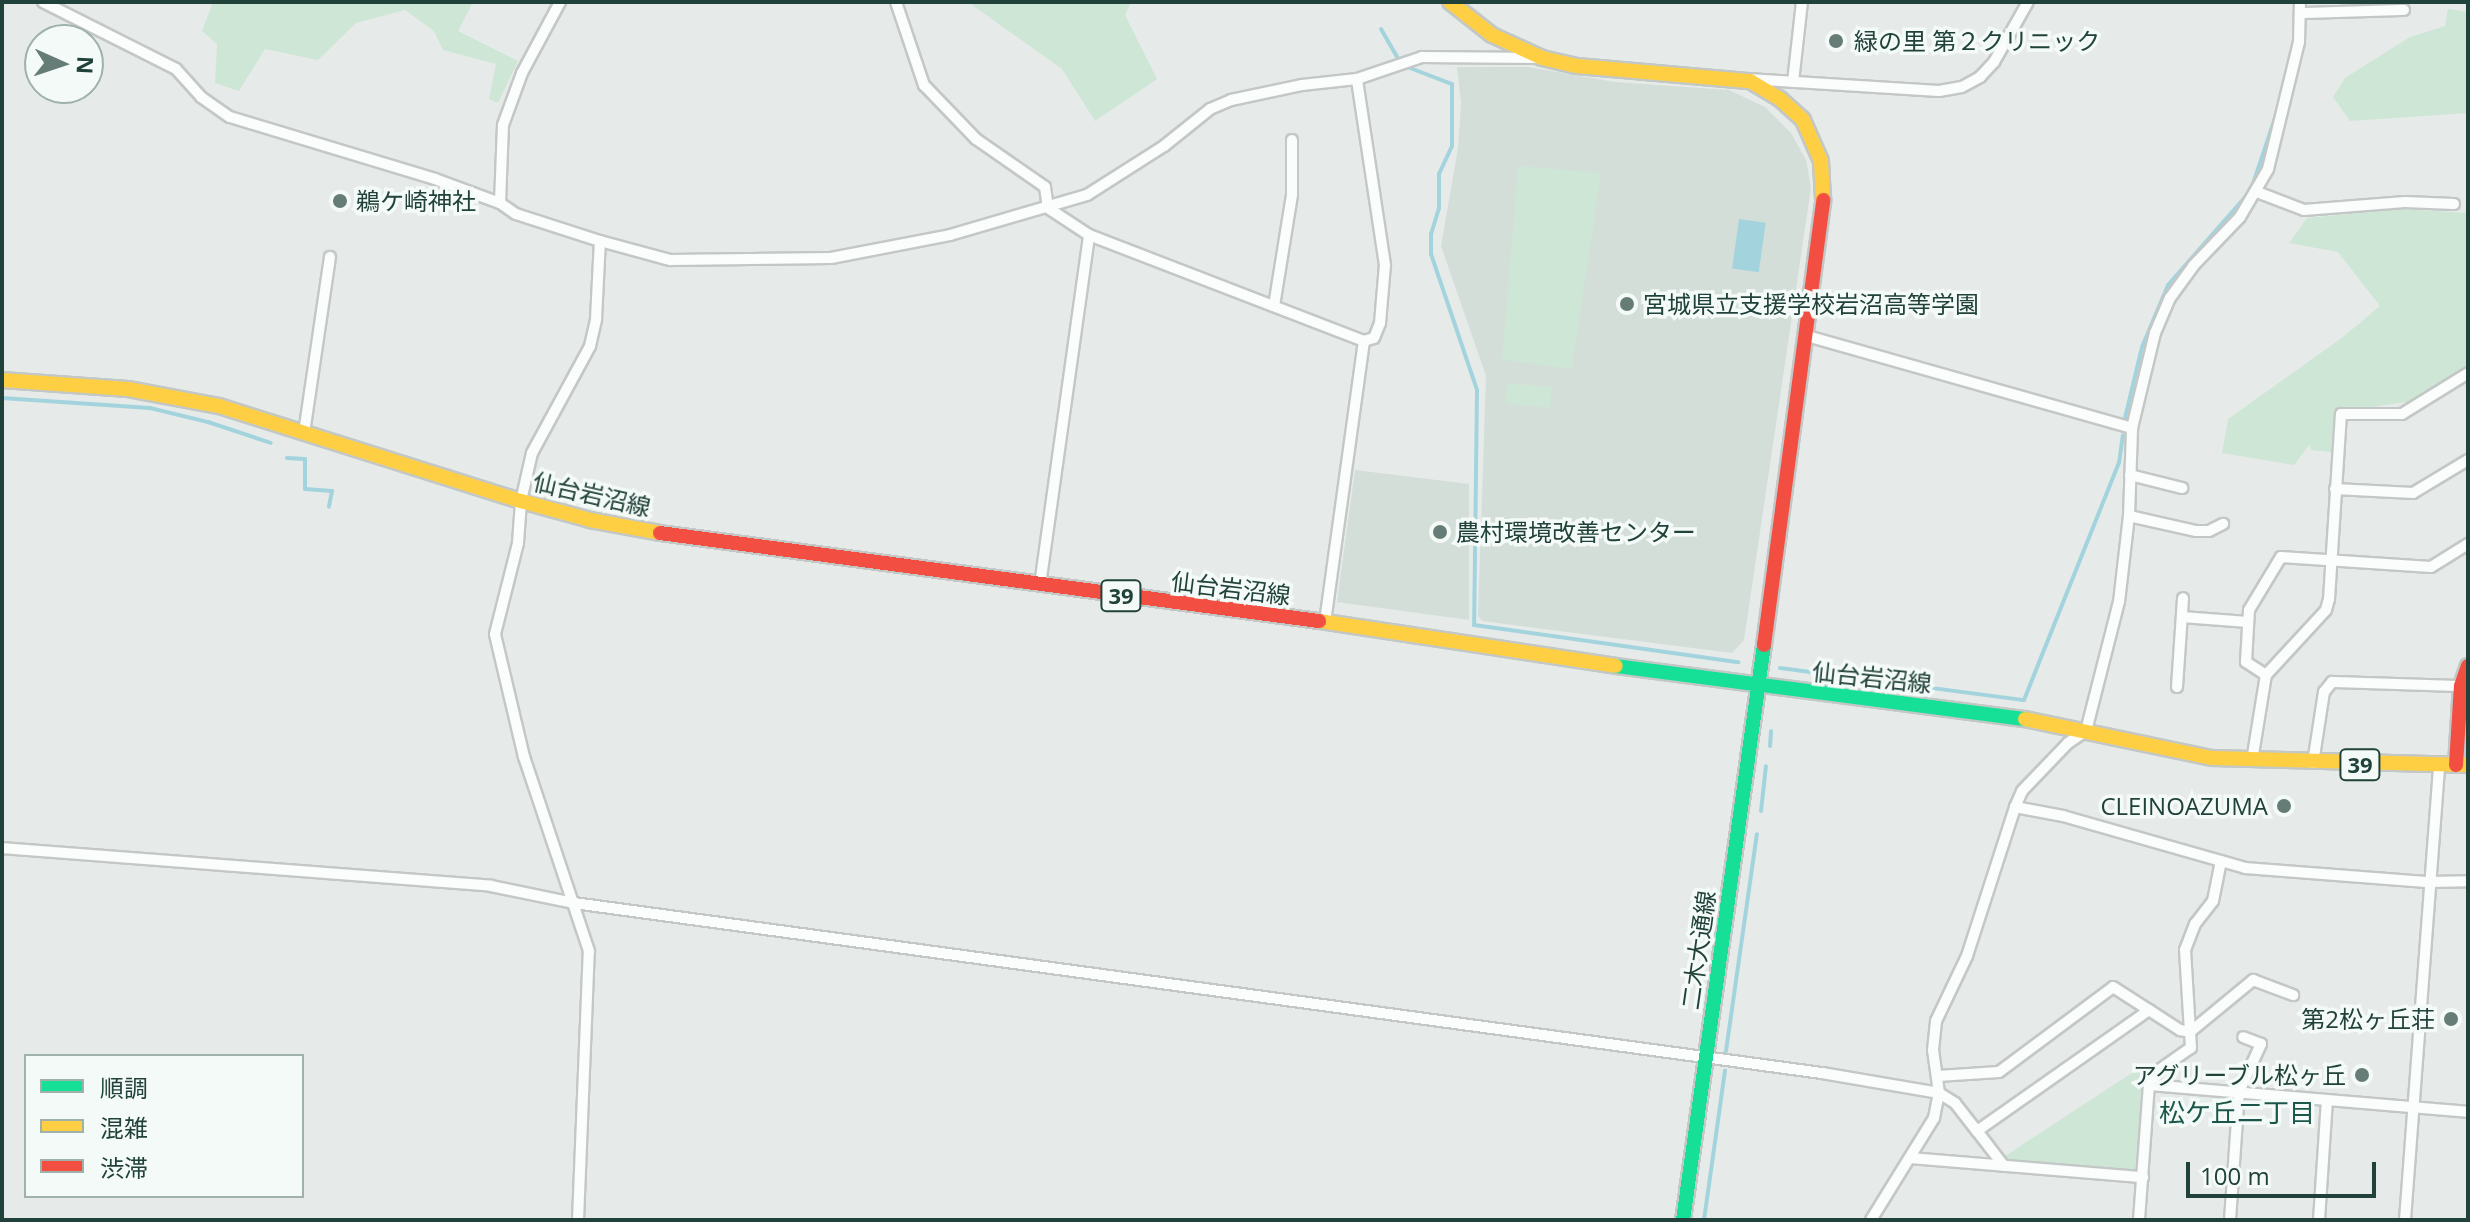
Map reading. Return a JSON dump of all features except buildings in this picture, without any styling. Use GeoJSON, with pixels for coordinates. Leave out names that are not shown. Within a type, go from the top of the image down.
{"type":"FeatureCollection","features":[{"type":"Feature","properties":{"kind":"main road","name":"二木大通線"},"geometry":{"type":"LineString","coordinates":[[1450,2],[1492,35],[1542,58],[1577,66],[1750,81],[1780,99],[1803,120],[1821,161],[1824,195],[1807,336],[1683,1220]]}},
{"type":"Feature","properties":{"kind":"main road","name":"仙台岩沼線"},"geometry":{"type":"LineString","coordinates":[[2,380],[128,389],[219,406],[521,501],[590,520],[662,533],[1325,622],[1757,687],[1955,709],[2086,731],[2172,752],[2252,761],[2462,765]]}},
{"type":"Feature","properties":{"kind":"main road"},"geometry":{"type":"LineString","coordinates":[[2462,765],[2461,686],[2468,666]]}},
{"type":"Feature","properties":{"kind":"street"},"geometry":{"type":"LineString","coordinates":[[43,2],[176,69],[201,97],[230,117],[500,203],[516,214],[670,260],[831,258],[950,235],[1087,195],[1164,146],[1210,109],[1231,100],[1302,85],[1357,79],[1422,57],[1542,58]]}},
{"type":"Feature","properties":{"kind":"street"},"geometry":{"type":"LineString","coordinates":[[500,203],[503,125],[522,73],[560,2]]}},
{"type":"Feature","properties":{"kind":"street"},"geometry":{"type":"LineString","coordinates":[[896,2],[924,85],[976,139],[1045,187],[1048,208],[1089,235],[1364,341],[1374,338],[1380,323],[1385,265],[1357,79]]}},
{"type":"Feature","properties":{"kind":"street"},"geometry":{"type":"LineString","coordinates":[[1793,82],[1802,2]]}},
{"type":"Feature","properties":{"kind":"street"},"geometry":{"type":"LineString","coordinates":[[1731,78],[1939,91],[1962,87],[1980,77],[1994,62],[2028,2]]}},
{"type":"Feature","properties":{"kind":"street"},"geometry":{"type":"LineString","coordinates":[[1871,1220],[1928,1131],[1939,1093],[1933,1050],[1936,1021],[1967,956],[2022,791],[2068,743],[2086,731],[2119,602],[2129,516],[2132,428],[2155,333],[2170,298],[2193,266],[2240,217],[2257,192],[2280,132],[2301,8],[2404,10]]}},
{"type":"Feature","properties":{"kind":"street"},"geometry":{"type":"LineString","coordinates":[[1274,306],[1292,195],[1292,140]]}},
{"type":"Feature","properties":{"kind":"street"},"geometry":{"type":"LineString","coordinates":[[2257,192],[2304,210],[2405,202],[2454,204]]}},
{"type":"Feature","properties":{"kind":"street"},"geometry":{"type":"LineString","coordinates":[[1040,585],[1089,235]]}},
{"type":"Feature","properties":{"kind":"street"},"geometry":{"type":"LineString","coordinates":[[578,1220],[589,951],[524,757],[495,634],[518,543],[521,501],[532,453],[590,346],[596,319],[600,241]]}},
{"type":"Feature","properties":{"kind":"street"},"geometry":{"type":"LineString","coordinates":[[304,433],[330,257]]}},
{"type":"Feature","properties":{"kind":"street"},"geometry":{"type":"LineString","coordinates":[[1807,336],[2132,428]]}},
{"type":"Feature","properties":{"kind":"street"},"geometry":{"type":"LineString","coordinates":[[1325,622],[1364,341]]}},
{"type":"Feature","properties":{"kind":"street"},"geometry":{"type":"LineString","coordinates":[[2252,761],[2266,675],[2326,610],[2341,414],[2402,414],[2468,373]]}},
{"type":"Feature","properties":{"kind":"street"},"geometry":{"type":"LineString","coordinates":[[2335,489],[2413,493],[2468,460]]}},
{"type":"Feature","properties":{"kind":"street"},"geometry":{"type":"LineString","coordinates":[[2130,475],[2182,488]]}},
{"type":"Feature","properties":{"kind":"street"},"geometry":{"type":"LineString","coordinates":[[2129,516],[2196,531],[2209,531],[2223,524]]}},
{"type":"Feature","properties":{"kind":"street"},"geometry":{"type":"LineString","coordinates":[[2266,675],[2246,662],[2249,610],[2281,557],[2431,567],[2468,544]]}},
{"type":"Feature","properties":{"kind":"street"},"geometry":{"type":"LineString","coordinates":[[2177,687],[2183,598]]}},
{"type":"Feature","properties":{"kind":"street"},"geometry":{"type":"LineString","coordinates":[[2182,617],[2248,622]]}},
{"type":"Feature","properties":{"kind":"street"},"geometry":{"type":"LineString","coordinates":[[2313,763],[2324,692],[2332,682],[2461,686]]}},
{"type":"Feature","properties":{"kind":"street"},"geometry":{"type":"LineString","coordinates":[[2405,1220],[2439,765]]}},
{"type":"Feature","properties":{"kind":"street"},"geometry":{"type":"LineString","coordinates":[[2015,807],[2063,816],[2245,868],[2429,882],[2468,881]]}},
{"type":"Feature","properties":{"kind":"street"},"geometry":{"type":"LineString","coordinates":[[2,848],[491,886],[574,903],[1705,1057],[1939,1093],[1955,1103],[2004,1166]]}},
{"type":"Feature","properties":{"kind":"street"},"geometry":{"type":"LineString","coordinates":[[2139,1220],[2149,1085],[2159,1070],[2191,1048],[2185,950],[2195,924],[2213,901],[2221,861]]}},
{"type":"Feature","properties":{"kind":"street"},"geometry":{"type":"LineString","coordinates":[[2190,1032],[2253,980],[2293,995]]}},
{"type":"Feature","properties":{"kind":"street"},"geometry":{"type":"LineString","coordinates":[[1938,1076],[1999,1072],[2113,987],[2180,1030],[2190,1032]]}},
{"type":"Feature","properties":{"kind":"street"},"geometry":{"type":"LineString","coordinates":[[1977,1131],[2149,1010]]}},
{"type":"Feature","properties":{"kind":"street"},"geometry":{"type":"LineString","coordinates":[[2230,1220],[2239,1092],[2261,1044],[2243,1037]]}},
{"type":"Feature","properties":{"kind":"street"},"geometry":{"type":"LineString","coordinates":[[2149,1085],[2468,1112]]}},
{"type":"Feature","properties":{"kind":"street"},"geometry":{"type":"LineString","coordinates":[[2319,1220],[2327,1100]]}},
{"type":"Feature","properties":{"kind":"street"},"geometry":{"type":"LineString","coordinates":[[1910,1158],[2143,1177]]}},
{"type":"Feature","properties":{"kind":"shaded area","name":"宮城県立支援学校岩沼高等学園"},"geometry":{"type":"Polygon","coordinates":[[[1457,67],[1528,67],[1615,82],[1729,90],[1765,107],[1791,133],[1806,160],[1811,188],[1744,640],[1732,653],[1482,621],[1478,616],[1486,376],[1441,246],[1458,148],[1461,103],[1457,67]]]}},
{"type":"Feature","properties":{"kind":"shaded area"},"geometry":{"type":"Polygon","coordinates":[[[1355,470],[1469,484],[1469,620],[1337,602],[1355,470]]]}},
{"type":"Feature","properties":{"kind":"green space"},"geometry":{"type":"Polygon","coordinates":[[[213,2],[473,2],[458,31],[518,61],[498,103],[489,99],[496,64],[443,50],[434,31],[405,10],[356,23],[318,60],[265,49],[239,91],[215,83],[217,44],[202,31],[213,2]]]}},
{"type":"Feature","properties":{"kind":"green space"},"geometry":{"type":"Polygon","coordinates":[[[968,2],[1131,2],[1125,15],[1157,79],[1095,121],[1062,69],[968,2]]]}},
{"type":"Feature","properties":{"kind":"green space"},"geometry":{"type":"Polygon","coordinates":[[[2448,9],[2468,12],[2468,113],[2350,121],[2333,97],[2345,78],[2410,37],[2445,26],[2448,9]]]}},
{"type":"Feature","properties":{"kind":"green space"},"geometry":{"type":"Polygon","coordinates":[[[1518,166],[1601,173],[1572,369],[1502,360],[1518,166]]]}},
{"type":"Feature","properties":{"kind":"green space"},"geometry":{"type":"Polygon","coordinates":[[[2402,209],[2468,213],[2468,364],[2413,401],[2337,412],[2331,452],[2311,450],[2310,444],[2294,465],[2222,453],[2228,419],[2343,337],[2380,306],[2338,252],[2289,243],[2307,218],[2402,209]]]}},
{"type":"Feature","properties":{"kind":"green space"},"geometry":{"type":"Polygon","coordinates":[[[1507,383],[1552,387],[1550,408],[1505,404],[1507,383]]]}},
{"type":"Feature","properties":{"kind":"green space"},"geometry":{"type":"Polygon","coordinates":[[[2138,1069],[2144,1082],[2137,1167],[2133,1173],[2009,1164],[2005,1156],[2138,1069]]]}},
{"type":"Feature","properties":{"kind":"water"},"geometry":{"type":"Polygon","coordinates":[[[1739,219],[1766,223],[1759,272],[1732,269],[1739,219]]]}},
{"type":"Feature","properties":{"kind":"waterway"},"geometry":{"type":"LineString","coordinates":[[1381,29],[1398,59]]}},
{"type":"Feature","properties":{"kind":"waterway"},"geometry":{"type":"LineString","coordinates":[[1410,68],[1452,84],[1452,146],[1439,174],[1439,208],[1431,234],[1431,254],[1477,390],[1474,625],[1738,662]]}},
{"type":"Feature","properties":{"kind":"waterway"},"geometry":{"type":"LineString","coordinates":[[2252,187],[2277,112]]}},
{"type":"Feature","properties":{"kind":"waterway"},"geometry":{"type":"LineString","coordinates":[[2125,418],[2142,347],[2168,285],[2248,194]]}},
{"type":"Feature","properties":{"kind":"waterway"},"geometry":{"type":"LineString","coordinates":[[2,398],[150,408],[208,422],[271,443]]}},
{"type":"Feature","properties":{"kind":"waterway"},"geometry":{"type":"LineString","coordinates":[[1780,668],[2024,700],[2119,463],[2123,435]]}},
{"type":"Feature","properties":{"kind":"waterway"},"geometry":{"type":"LineString","coordinates":[[287,458],[305,459],[305,489],[332,491],[329,507]]}},
{"type":"Feature","properties":{"kind":"waterway"},"geometry":{"type":"LineString","coordinates":[[1770,746],[1771,731]]}},
{"type":"Feature","properties":{"kind":"waterway"},"geometry":{"type":"LineString","coordinates":[[1761,811],[1766,766]]}},
{"type":"Feature","properties":{"kind":"waterway"},"geometry":{"type":"LineString","coordinates":[[1726,1051],[1757,834]]}},
{"type":"Feature","properties":{"kind":"waterway"},"geometry":{"type":"LineString","coordinates":[[1704,1220],[1725,1070]]}},
{"type":"Feature","properties":{"kind":"traffic: fast"},"geometry":{"type":"LineString","coordinates":[[1683,1220],[1764,645]]}},
{"type":"Feature","properties":{"kind":"traffic: fast"},"geometry":{"type":"LineString","coordinates":[[1616,666],[2025,719]]}},
{"type":"Feature","properties":{"kind":"traffic: slow"},"geometry":{"type":"LineString","coordinates":[[1450,2],[1492,35],[1542,58],[1577,66],[1750,81],[1780,99],[1803,120],[1821,161],[1823,200]]}},
{"type":"Feature","properties":{"kind":"traffic: slow"},"geometry":{"type":"LineString","coordinates":[[2,380],[128,389],[219,406],[521,501],[590,520],[660,533]]}},
{"type":"Feature","properties":{"kind":"traffic: slow"},"geometry":{"type":"LineString","coordinates":[[1319,621],[1616,666]]}},
{"type":"Feature","properties":{"kind":"traffic: slow"},"geometry":{"type":"LineString","coordinates":[[2025,719],[2212,758],[2468,765]]}},
{"type":"Feature","properties":{"kind":"traffic: jam"},"geometry":{"type":"LineString","coordinates":[[1764,645],[1823,200]]}},
{"type":"Feature","properties":{"kind":"traffic: jam"},"geometry":{"type":"LineString","coordinates":[[660,533],[1319,621]]}},
{"type":"Feature","properties":{"kind":"traffic: jam"},"geometry":{"type":"LineString","coordinates":[[2456,765],[2461,686],[2468,666]]}},
{"type":"Feature","properties":{"kind":"place","name":"緑の里 第２クリニック"},"geometry":{"type":"Point","coordinates":[1836,41]}},
{"type":"Feature","properties":{"kind":"place","name":"鵜ケ崎神社"},"geometry":{"type":"Point","coordinates":[340,201]}},
{"type":"Feature","properties":{"kind":"place","name":"宮城県立支援学校岩沼高等学園"},"geometry":{"type":"Point","coordinates":[1627,304]}},
{"type":"Feature","properties":{"kind":"place","name":"農村環境改善センター"},"geometry":{"type":"Point","coordinates":[1440,532]}},
{"type":"Feature","properties":{"kind":"place","name":"CLEINOAZUMA"},"geometry":{"type":"Point","coordinates":[2284,806]}},
{"type":"Feature","properties":{"kind":"place","name":"第2松ヶ丘荘"},"geometry":{"type":"Point","coordinates":[2451,1019]}},
{"type":"Feature","properties":{"kind":"place","name":"アグリーブル松ヶ丘"},"geometry":{"type":"Point","coordinates":[2362,1075]}},
{"type":"Feature","properties":{"kind":"district","name":"松ケ丘二丁目"},"geometry":{"type":"Point","coordinates":[2237,1113]}}]}
